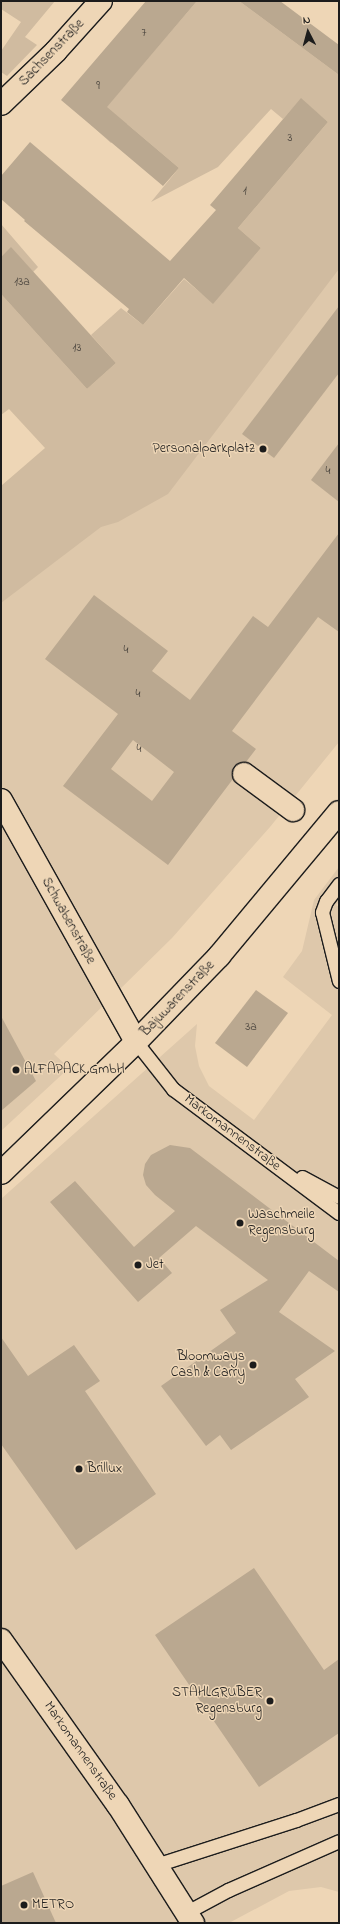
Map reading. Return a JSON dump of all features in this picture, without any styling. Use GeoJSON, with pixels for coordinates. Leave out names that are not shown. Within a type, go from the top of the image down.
{"type":"FeatureCollection","features":[{"type":"Feature","properties":{"kind":"street","name":"Sachsenstraße"},"geometry":{"type":"LineString","coordinates":[[1,104],[56,51],[101,1]]}},
{"type":"Feature","properties":{"kind":"street"},"geometry":{"type":"LineString","coordinates":[[244,774],[293,810]]}},
{"type":"Feature","properties":{"kind":"street","name":"Schwabenstraße"},"geometry":{"type":"LineString","coordinates":[[1,800],[136,1042]]}},
{"type":"Feature","properties":{"kind":"street","name":"Bajuwarenstraße"},"geometry":{"type":"LineString","coordinates":[[1,1173],[136,1042],[220,956],[339,812]]}},
{"type":"Feature","properties":{"kind":"street","name":"Markomannenstraße"},"geometry":{"type":"LineString","coordinates":[[1,1640],[118,1805],[190,1917]]}},
{"type":"Feature","properties":{"kind":"lane"},"geometry":{"type":"LineString","coordinates":[[339,884],[326,901],[322,912],[339,980]]}},
{"type":"Feature","properties":{"kind":"lane","name":"Markomannenstraße"},"geometry":{"type":"LineString","coordinates":[[136,1042],[173,1089],[339,1213]]}},
{"type":"Feature","properties":{"kind":"lane"},"geometry":{"type":"LineString","coordinates":[[259,1153],[339,1197]]}},
{"type":"Feature","properties":{"kind":"lane"},"geometry":{"type":"LineString","coordinates":[[156,1865],[296,1820],[339,1804]]}},
{"type":"Feature","properties":{"kind":"lane"},"geometry":{"type":"LineString","coordinates":[[190,1917],[228,1890],[339,1841]]}},
{"type":"Feature","properties":{"kind":"shaded area"},"geometry":{"type":"Polygon","coordinates":[[[1,1],[55,1],[25,37],[37,45],[7,76],[1,72],[1,51],[21,22],[1,9],[1,1]]]}},
{"type":"Feature","properties":{"kind":"shaded area"},"geometry":{"type":"Polygon","coordinates":[[[197,1],[239,1],[339,75],[339,269],[168,494],[118,522],[101,527],[1,603],[1,486],[45,448],[9,409],[1,415],[1,294],[87,389],[116,363],[91,335],[121,308],[143,325],[184,279],[213,303],[261,248],[238,228],[328,122],[301,99],[283,119],[271,109],[218,167],[151,202],[179,168],[127,124],[111,143],[91,125],[197,1]]]}},
{"type":"Feature","properties":{"kind":"shaded area"},"geometry":{"type":"Polygon","coordinates":[[[339,157],[339,742],[270,827],[172,938],[54,1054],[69,1068],[1,1131],[1,486],[248,285],[339,157]]]}},
{"type":"Feature","properties":{"kind":"shaded area"},"geometry":{"type":"Polygon","coordinates":[[[1,224],[38,267],[33,272],[11,248],[1,257],[1,224]]]}},
{"type":"Feature","properties":{"kind":"shaded area"},"geometry":{"type":"Polygon","coordinates":[[[339,867],[339,902],[336,905],[339,907],[339,1892],[321,1887],[289,1891],[229,1923],[1,1923],[1,1199],[197,1024],[195,1046],[199,1066],[209,1086],[254,1120],[332,1015],[283,977],[302,951],[314,900],[339,867]]]}},
{"type":"Feature","properties":{"kind":"building"},"geometry":{"type":"Polygon","coordinates":[[[146,1],[197,1],[107,107],[179,168],[163,186],[61,100],[146,1]]]}},
{"type":"Feature","properties":{"kind":"building"},"geometry":{"type":"Polygon","coordinates":[[[239,1],[280,1],[339,45],[339,75],[239,1]]]}},
{"type":"Feature","properties":{"kind":"building"},"geometry":{"type":"Polygon","coordinates":[[[301,98],[328,122],[238,228],[261,248],[213,304],[184,278],[143,325],[127,312],[129,309],[24,221],[25,220],[1,199],[1,176],[30,142],[170,261],[216,210],[210,205],[301,98]]]}},
{"type":"Feature","properties":{"kind":"building"},"geometry":{"type":"Polygon","coordinates":[[[11,247],[116,363],[87,389],[1,294],[1,257],[11,247]]]}},
{"type":"Feature","properties":{"kind":"building"},"geometry":{"type":"Polygon","coordinates":[[[339,306],[339,373],[274,458],[242,434],[339,306]]]}},
{"type":"Feature","properties":{"kind":"building"},"geometry":{"type":"Polygon","coordinates":[[[339,443],[339,502],[311,480],[339,443]]]}},
{"type":"Feature","properties":{"kind":"building"},"geometry":{"type":"Polygon","coordinates":[[[339,533],[339,632],[318,617],[232,731],[256,749],[246,762],[234,766],[233,779],[168,865],[63,786],[118,714],[45,659],[94,595],[168,651],[152,671],[190,700],[253,616],[268,627],[339,533]],[[133,740],[111,769],[152,801],[174,772],[133,740]]]}},
{"type":"Feature","properties":{"kind":"building"},"geometry":{"type":"Polygon","coordinates":[[[256,990],[288,1013],[247,1067],[215,1043],[256,990]]]}},
{"type":"Feature","properties":{"kind":"building","name":"ALFAPACK GmbH"},"geometry":{"type":"Polygon","coordinates":[[[1,1016],[36,1081],[1,1111],[1,1016]]]}},
{"type":"Feature","properties":{"kind":"building"},"geometry":{"type":"Polygon","coordinates":[[[170,1145],[190,1148],[339,1261],[339,1292],[309,1271],[279,1312],[335,1351],[295,1379],[309,1397],[231,1450],[220,1435],[206,1446],[161,1386],[236,1333],[220,1310],[268,1280],[196,1226],[159,1258],[172,1273],[138,1302],[50,1202],[75,1181],[134,1247],[175,1211],[155,1195],[146,1185],[143,1175],[145,1164],[151,1155],[170,1145]]]}},
{"type":"Feature","properties":{"kind":"building","name":"Brillux"},"geometry":{"type":"Polygon","coordinates":[[[1,1337],[28,1376],[74,1345],[100,1381],[85,1391],[156,1494],[76,1550],[1,1444],[1,1337]]]}},
{"type":"Feature","properties":{"kind":"building","name":"STAHLGRUBER Regensburg"},"geometry":{"type":"Polygon","coordinates":[[[254,1568],[324,1670],[339,1659],[339,1733],[259,1787],[155,1635],[254,1568]]]}},
{"type":"Feature","properties":{"kind":"building","name":"METRO"},"geometry":{"type":"Polygon","coordinates":[[[33,1872],[56,1923],[1,1923],[1,1886],[33,1872]]]}},
{"type":"Feature","properties":{"kind":"place","name":"Personalparkplatz"},"geometry":{"type":"Point","coordinates":[263,449]}},
{"type":"Feature","properties":{"kind":"place","name":"ALFAPACK GmbH"},"geometry":{"type":"Point","coordinates":[16,1070]}},
{"type":"Feature","properties":{"kind":"place","name":"Waschmeile Regensburg"},"geometry":{"type":"Point","coordinates":[240,1223]}},
{"type":"Feature","properties":{"kind":"place","name":"Jet"},"geometry":{"type":"Point","coordinates":[138,1265]}},
{"type":"Feature","properties":{"kind":"place","name":"Bloomways Cash & Carry"},"geometry":{"type":"Point","coordinates":[253,1365]}},
{"type":"Feature","properties":{"kind":"place","name":"Brillux"},"geometry":{"type":"Point","coordinates":[79,1469]}},
{"type":"Feature","properties":{"kind":"place","name":"STAHLGRUBER Regensburg"},"geometry":{"type":"Point","coordinates":[270,1701]}},
{"type":"Feature","properties":{"kind":"place","name":"METRO"},"geometry":{"type":"Point","coordinates":[24,1905]}}]}
